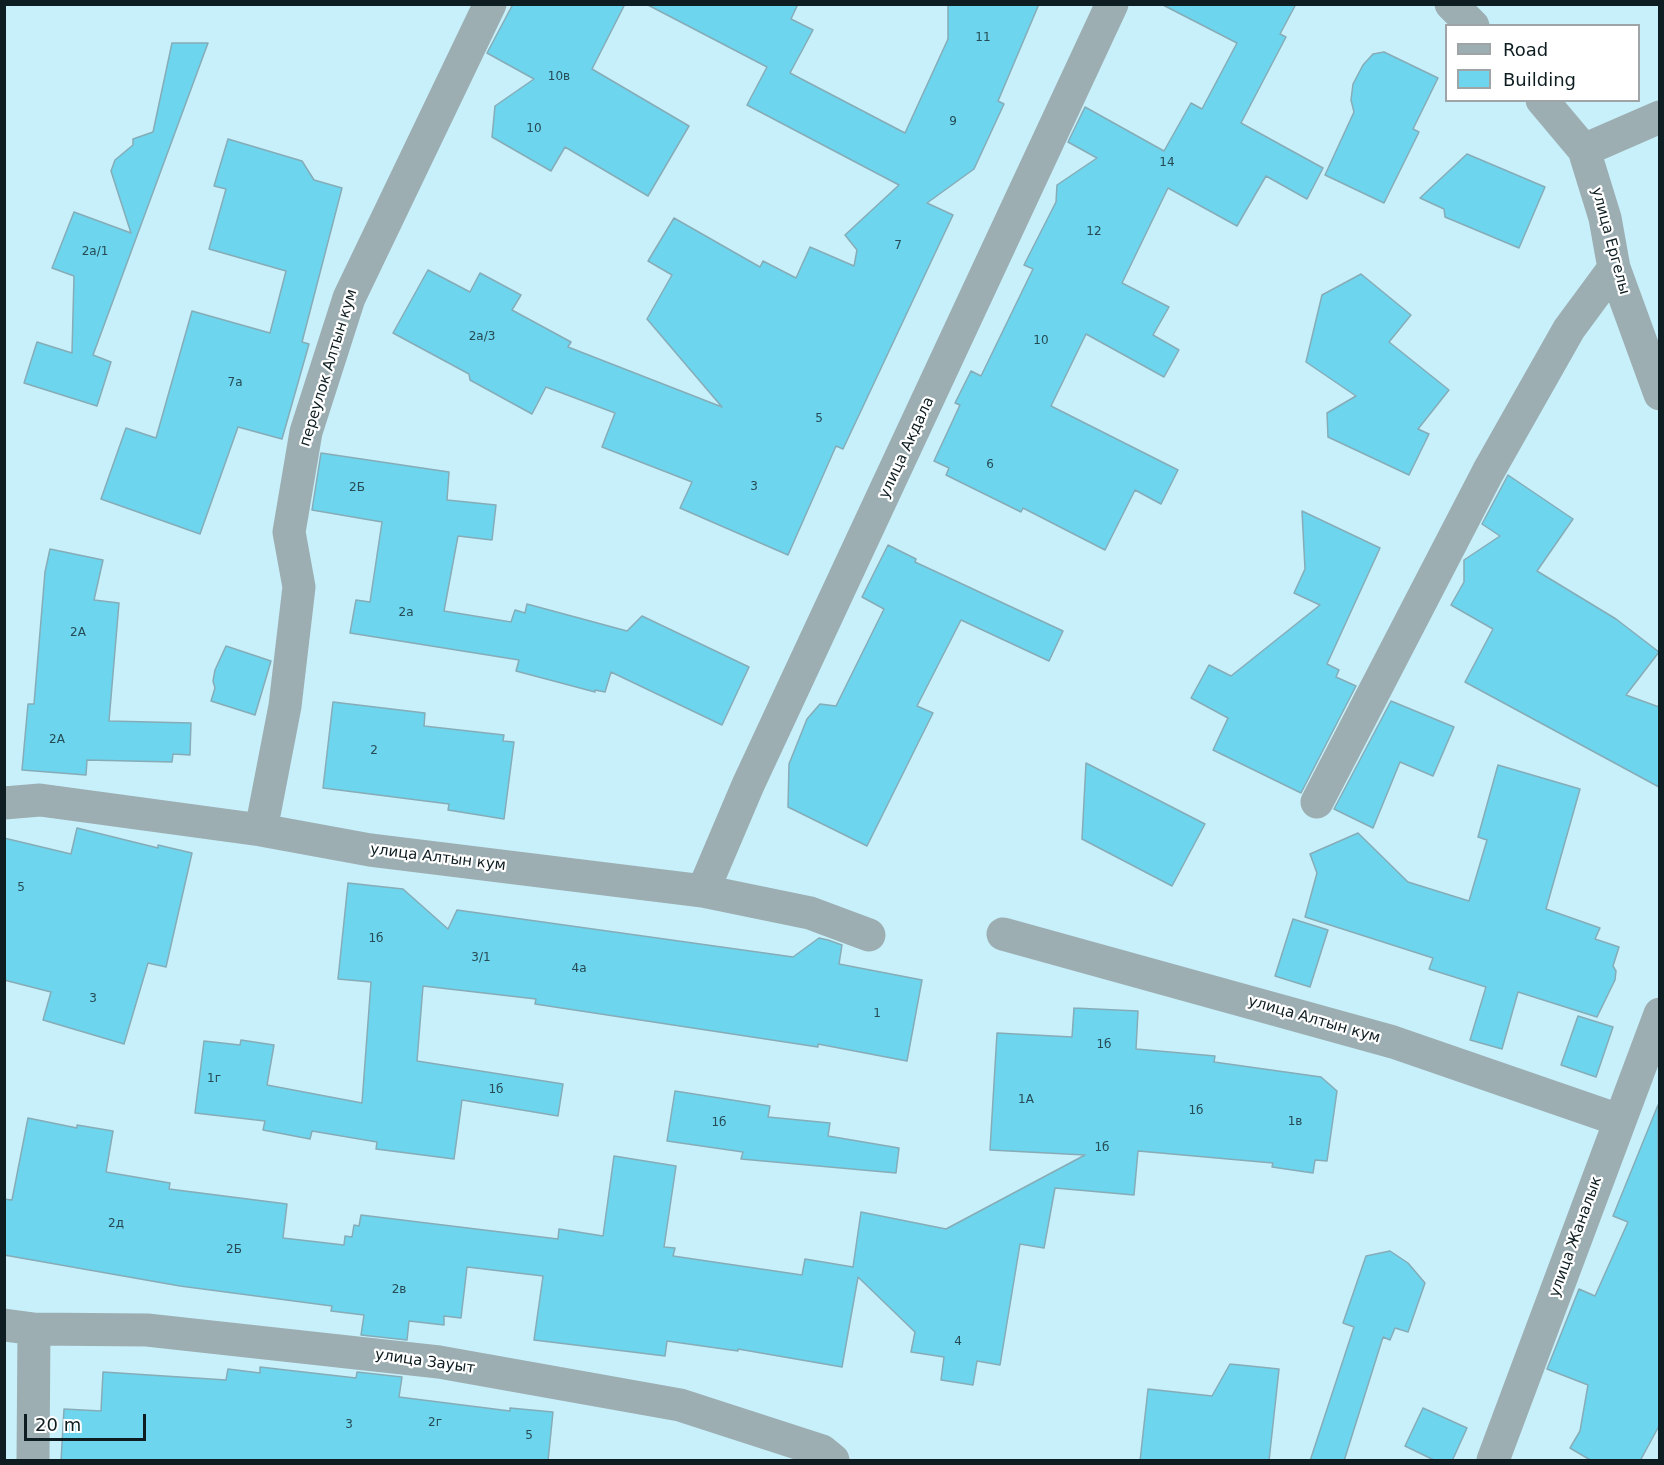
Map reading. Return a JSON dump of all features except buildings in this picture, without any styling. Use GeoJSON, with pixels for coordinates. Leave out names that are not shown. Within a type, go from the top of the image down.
{"type":"FeatureCollection","features":[{"type":"Feature","properties":{"kind":"street","name":"переулок Алтын кум"},"geometry":{"type":"LineString","coordinates":[[261,830],[285,706],[299,587],[289,532],[306,432],[349,298],[490,4]]}},
{"type":"Feature","properties":{"kind":"street","name":"улица Акдала"},"geometry":{"type":"LineString","coordinates":[[703,891],[748,785],[1112,4]]}},
{"type":"Feature","properties":{"kind":"street","name":"улица Ергелы"},"geometry":{"type":"LineString","coordinates":[[1544,102],[1584,150],[1605,218],[1614,268],[1659,394]]}},
{"type":"Feature","properties":{"kind":"street"},"geometry":{"type":"LineString","coordinates":[[1584,150],[1659,117]]}},
{"type":"Feature","properties":{"kind":"street"},"geometry":{"type":"LineString","coordinates":[[1317,802],[1488,472],[1569,329],[1614,268]]}},
{"type":"Feature","properties":{"kind":"street","name":"улица Алтын кум"},"geometry":{"type":"LineString","coordinates":[[4,803],[40,800],[261,830],[370,850],[703,891],[810,913],[868,935]]}},
{"type":"Feature","properties":{"kind":"street","name":"улица Алтын кум"},"geometry":{"type":"LineString","coordinates":[[1003,934],[1394,1042],[1619,1120]]}},
{"type":"Feature","properties":{"kind":"street","name":"улица Жаналык"},"geometry":{"type":"LineString","coordinates":[[1493,1461],[1659,1014]]}},
{"type":"Feature","properties":{"kind":"street"},"geometry":{"type":"LineString","coordinates":[[19,1327],[33,1461]]}},
{"type":"Feature","properties":{"kind":"street","name":"улица Зауыт"},"geometry":{"type":"LineString","coordinates":[[19,1327],[147,1330],[438,1362],[680,1405],[822,1451],[832,1461]]}}]}
